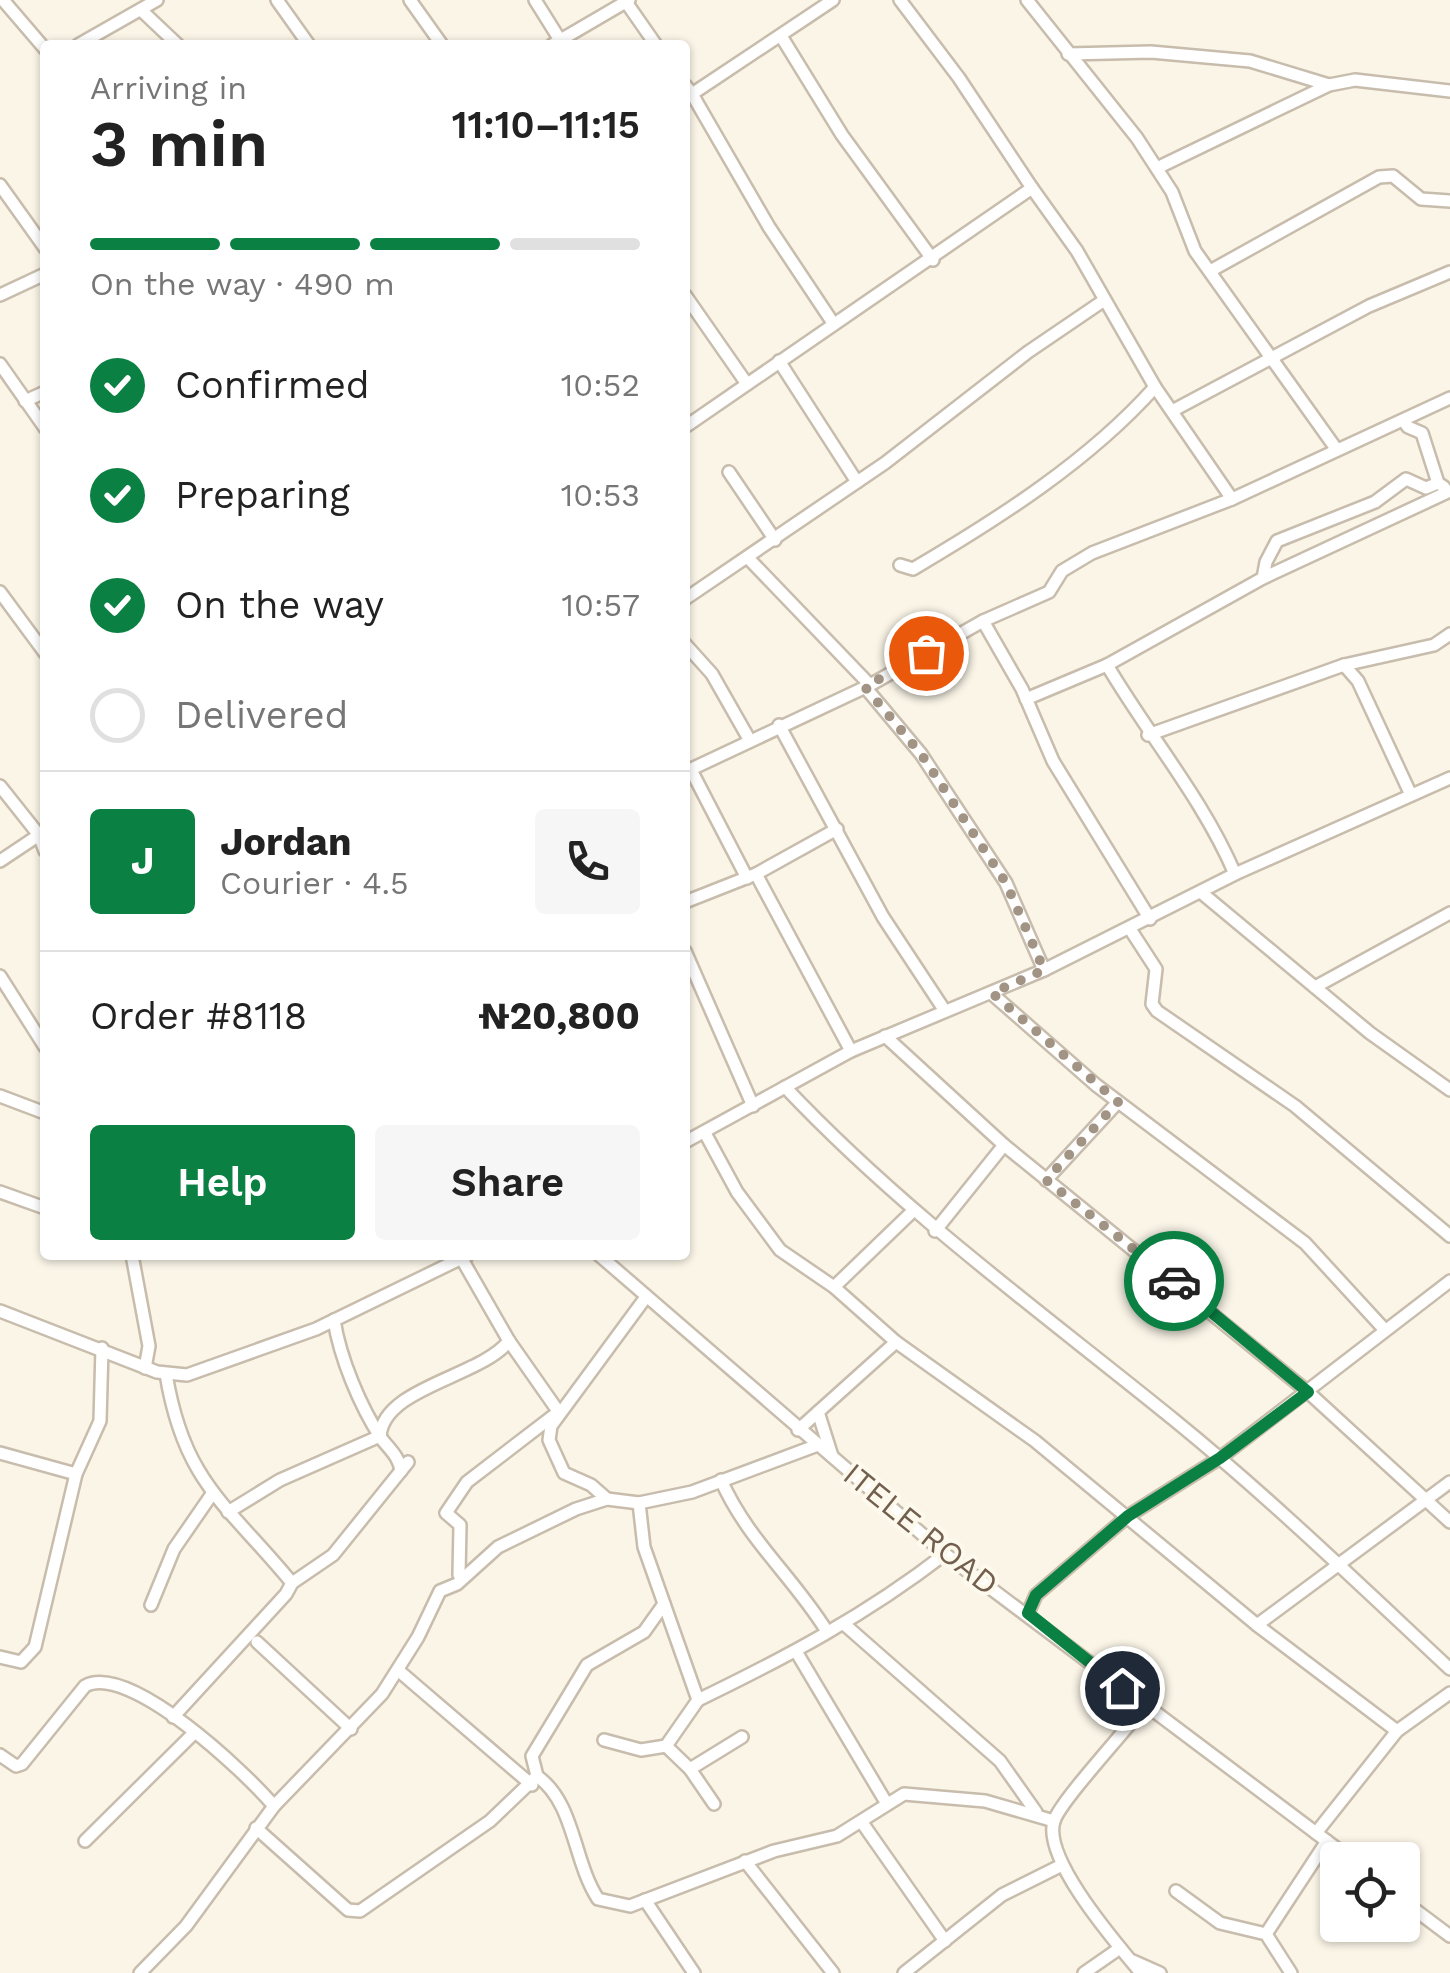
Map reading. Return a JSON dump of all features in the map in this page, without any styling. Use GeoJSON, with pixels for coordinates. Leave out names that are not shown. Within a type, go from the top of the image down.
{"type":"FeatureCollection","features":[{"type":"Feature","properties":{"kind":"street"},"geometry":{"type":"LineString","coordinates":[[3,0],[40,43]]}},
{"type":"Feature","properties":{"kind":"street"},"geometry":{"type":"LineString","coordinates":[[87,40],[157,0]]}},
{"type":"Feature","properties":{"kind":"street"},"geometry":{"type":"LineString","coordinates":[[277,0],[306,40]]}},
{"type":"Feature","properties":{"kind":"street"},"geometry":{"type":"LineString","coordinates":[[410,0],[438,40]]}},
{"type":"Feature","properties":{"kind":"street"},"geometry":{"type":"LineString","coordinates":[[535,0],[555,40]]}},
{"type":"Feature","properties":{"kind":"street"},"geometry":{"type":"LineString","coordinates":[[690,88],[782,36],[833,0]]}},
{"type":"Feature","properties":{"kind":"street"},"geometry":{"type":"LineString","coordinates":[[900,0],[1077,251],[1102,301],[1154,386],[1232,499]]}},
{"type":"Feature","properties":{"kind":"street"},"geometry":{"type":"LineString","coordinates":[[1028,0],[1156,168],[1172,192],[1184,232],[1336,450]]}},
{"type":"Feature","properties":{"kind":"street"},"geometry":{"type":"LineString","coordinates":[[559,40],[627,1],[653,40]]}},
{"type":"Feature","properties":{"kind":"street"},"geometry":{"type":"LineString","coordinates":[[142,10],[173,40]]}},
{"type":"Feature","properties":{"kind":"street"},"geometry":{"type":"LineString","coordinates":[[782,36],[842,135],[933,260]]}},
{"type":"Feature","properties":{"kind":"street"},"geometry":{"type":"LineString","coordinates":[[1068,54],[1151,52],[1250,61],[1329,86]]}},
{"type":"Feature","properties":{"kind":"street"},"geometry":{"type":"LineString","coordinates":[[1156,168],[1329,86],[1355,80],[1450,90]]}},
{"type":"Feature","properties":{"kind":"street"},"geometry":{"type":"LineString","coordinates":[[690,92],[769,228],[833,323]]}},
{"type":"Feature","properties":{"kind":"street"},"geometry":{"type":"LineString","coordinates":[[1212,270],[1379,176],[1398,178],[1420,199],[1450,201]]}},
{"type":"Feature","properties":{"kind":"street"},"geometry":{"type":"LineString","coordinates":[[0,185],[40,241]]}},
{"type":"Feature","properties":{"kind":"street"},"geometry":{"type":"LineString","coordinates":[[690,423],[833,323],[933,260],[1032,188]]}},
{"type":"Feature","properties":{"kind":"street"},"geometry":{"type":"LineString","coordinates":[[1172,410],[1368,306],[1450,272]]}},
{"type":"Feature","properties":{"kind":"street"},"geometry":{"type":"LineString","coordinates":[[0,294],[40,276]]}},
{"type":"Feature","properties":{"kind":"street"},"geometry":{"type":"LineString","coordinates":[[690,597],[749,559],[1102,301]]}},
{"type":"Feature","properties":{"kind":"street"},"geometry":{"type":"LineString","coordinates":[[690,302],[746,384]]}},
{"type":"Feature","properties":{"kind":"street"},"geometry":{"type":"LineString","coordinates":[[780,360],[856,482]]}},
{"type":"Feature","properties":{"kind":"street"},"geometry":{"type":"LineString","coordinates":[[0,364],[40,421]]}},
{"type":"Feature","properties":{"kind":"street"},"geometry":{"type":"LineString","coordinates":[[900,566],[913,568],[983,527],[1120,424],[1154,386]]}},
{"type":"Feature","properties":{"kind":"street"},"geometry":{"type":"LineString","coordinates":[[25,400],[40,394]]}},
{"type":"Feature","properties":{"kind":"street"},"geometry":{"type":"LineString","coordinates":[[690,770],[868,686],[983,622],[1049,592],[1062,571],[1092,553],[1232,499],[1450,398]]}},
{"type":"Feature","properties":{"kind":"street"},"geometry":{"type":"LineString","coordinates":[[1026,699],[1108,666],[1264,578],[1450,492],[1438,482],[1422,433],[1403,420]]}},
{"type":"Feature","properties":{"kind":"street"},"geometry":{"type":"LineString","coordinates":[[729,472],[775,540]]}},
{"type":"Feature","properties":{"kind":"street"},"geometry":{"type":"LineString","coordinates":[[1264,578],[1266,562],[1277,541],[1375,502],[1406,479],[1426,488],[1438,482]]}},
{"type":"Feature","properties":{"kind":"street"},"geometry":{"type":"LineString","coordinates":[[749,559],[868,686],[921,754],[1006,883],[1044,970]]}},
{"type":"Feature","properties":{"kind":"street"},"geometry":{"type":"LineString","coordinates":[[0,592],[40,645]]}},
{"type":"Feature","properties":{"kind":"street"},"geometry":{"type":"LineString","coordinates":[[983,622],[1026,699],[1053,761],[1150,919]]}},
{"type":"Feature","properties":{"kind":"street"},"geometry":{"type":"LineString","coordinates":[[1148,735],[1344,664],[1434,644],[1450,634]]}},
{"type":"Feature","properties":{"kind":"street"},"geometry":{"type":"LineString","coordinates":[[690,650],[712,674],[749,740]]}},
{"type":"Feature","properties":{"kind":"street"},"geometry":{"type":"LineString","coordinates":[[1344,664],[1358,681],[1412,795]]}},
{"type":"Feature","properties":{"kind":"street"},"geometry":{"type":"LineString","coordinates":[[1108,666],[1148,735],[1210,821],[1235,874]]}},
{"type":"Feature","properties":{"kind":"street"},"geometry":{"type":"LineString","coordinates":[[779,725],[883,918],[945,1012]]}},
{"type":"Feature","properties":{"kind":"street"},"geometry":{"type":"LineString","coordinates":[[690,774],[850,1050]]}},
{"type":"Feature","properties":{"kind":"street"},"geometry":{"type":"LineString","coordinates":[[690,1140],[850,1050],[1044,970],[1203,894],[1235,874],[1450,778]]}},
{"type":"Feature","properties":{"kind":"street"},"geometry":{"type":"LineString","coordinates":[[0,786],[40,831]]}},
{"type":"Feature","properties":{"kind":"street"},"geometry":{"type":"LineString","coordinates":[[690,900],[752,876],[837,829]]}},
{"type":"Feature","properties":{"kind":"street"},"geometry":{"type":"LineString","coordinates":[[0,861],[40,834]]}},
{"type":"Feature","properties":{"kind":"street"},"geometry":{"type":"LineString","coordinates":[[1203,894],[1370,1034],[1450,1090]]}},
{"type":"Feature","properties":{"kind":"street"},"geometry":{"type":"LineString","coordinates":[[1315,986],[1450,913]]}},
{"type":"Feature","properties":{"kind":"street"},"geometry":{"type":"LineString","coordinates":[[1130,929],[1156,969],[1152,1004],[1156,1011],[1295,1106],[1450,1236]]}},
{"type":"Feature","properties":{"kind":"street"},"geometry":{"type":"LineString","coordinates":[[690,962],[753,1106]]}},
{"type":"Feature","properties":{"kind":"street"},"geometry":{"type":"LineString","coordinates":[[0,976],[40,1040]]}},
{"type":"Feature","properties":{"kind":"street"},"geometry":{"type":"LineString","coordinates":[[992,993],[1118,1102],[1305,1243],[1384,1329]]}},
{"type":"Feature","properties":{"kind":"street"},"geometry":{"type":"LineString","coordinates":[[885,1036],[1004,1146],[1308,1392],[1450,1522]]}},
{"type":"Feature","properties":{"kind":"street"},"geometry":{"type":"LineString","coordinates":[[786,1087],[849,1155],[934,1231],[1220,1458],[1450,1669]]}},
{"type":"Feature","properties":{"kind":"street"},"geometry":{"type":"LineString","coordinates":[[0,1096],[40,1111]]}},
{"type":"Feature","properties":{"kind":"street"},"geometry":{"type":"LineString","coordinates":[[1046,1180],[1118,1102]]}},
{"type":"Feature","properties":{"kind":"street"},"geometry":{"type":"LineString","coordinates":[[704,1133],[738,1192],[780,1250],[834,1287],[896,1342],[1035,1441],[1257,1625],[1397,1731]]}},
{"type":"Feature","properties":{"kind":"street"},"geometry":{"type":"LineString","coordinates":[[934,1231],[1004,1146]]}},
{"type":"Feature","properties":{"kind":"street"},"geometry":{"type":"LineString","coordinates":[[0,1192],[40,1206]]}},
{"type":"Feature","properties":{"kind":"street"},"geometry":{"type":"LineString","coordinates":[[834,1287],[914,1210]]}},
{"type":"Feature","properties":{"kind":"street"},"geometry":{"type":"LineString","coordinates":[[133,1260],[149,1346],[145,1368]]}},
{"type":"Feature","properties":{"kind":"street"},"geometry":{"type":"LineString","coordinates":[[0,1311],[166,1374],[211,1370],[316,1329],[461,1260]]}},
{"type":"Feature","properties":{"kind":"street"},"geometry":{"type":"LineString","coordinates":[[466,1260],[508,1341],[558,1412]]}},
{"type":"Feature","properties":{"kind":"street","name":"ITELE ROAD"},"geometry":{"type":"LineString","coordinates":[[604,1260],[815,1446],[945,1554],[1328,1842]]}},
{"type":"Feature","properties":{"kind":"street"},"geometry":{"type":"LineString","coordinates":[[1024,1610],[1036,1595],[1128,1516],[1220,1458],[1450,1282]]}},
{"type":"Feature","properties":{"kind":"street"},"geometry":{"type":"LineString","coordinates":[[456,1584],[462,1560],[462,1532],[446,1513],[453,1500],[475,1475],[558,1412],[646,1297]]}},
{"type":"Feature","properties":{"kind":"street"},"geometry":{"type":"LineString","coordinates":[[173,1717],[292,1583],[333,1555],[404,1466],[380,1436],[338,1342],[334,1320]]}},
{"type":"Feature","properties":{"kind":"street"},"geometry":{"type":"LineString","coordinates":[[316,1329],[338,1342]]}},
{"type":"Feature","properties":{"kind":"street"},"geometry":{"type":"LineString","coordinates":[[380,1436],[380,1424],[392,1411],[480,1362],[508,1341]]}},
{"type":"Feature","properties":{"kind":"street"},"geometry":{"type":"LineString","coordinates":[[798,1430],[896,1342]]}},
{"type":"Feature","properties":{"kind":"street"},"geometry":{"type":"LineString","coordinates":[[0,1657],[20,1662],[32,1654],[76,1474],[100,1421],[102,1348]]}},
{"type":"Feature","properties":{"kind":"street"},"geometry":{"type":"LineString","coordinates":[[166,1374],[180,1437],[212,1494],[292,1583]]}},
{"type":"Feature","properties":{"kind":"street"},"geometry":{"type":"LineString","coordinates":[[558,1412],[549,1440],[564,1473],[592,1485],[607,1500]]}},
{"type":"Feature","properties":{"kind":"street"},"geometry":{"type":"LineString","coordinates":[[818,1412],[832,1458]]}},
{"type":"Feature","properties":{"kind":"street"},"geometry":{"type":"LineString","coordinates":[[228,1512],[280,1480],[380,1436]]}},
{"type":"Feature","properties":{"kind":"street"},"geometry":{"type":"LineString","coordinates":[[140,1973],[192,1918],[274,1806],[352,1729],[399,1670],[440,1591],[456,1584],[498,1547],[570,1512],[607,1500],[639,1503],[721,1480],[815,1446]]}},
{"type":"Feature","properties":{"kind":"street"},"geometry":{"type":"LineString","coordinates":[[0,1453],[76,1474]]}},
{"type":"Feature","properties":{"kind":"street"},"geometry":{"type":"LineString","coordinates":[[721,1480],[742,1524],[804,1594],[826,1630]]}},
{"type":"Feature","properties":{"kind":"street"},"geometry":{"type":"LineString","coordinates":[[1257,1625],[1450,1482]]}},
{"type":"Feature","properties":{"kind":"street"},"geometry":{"type":"LineString","coordinates":[[151,1605],[174,1549],[212,1494]]}},
{"type":"Feature","properties":{"kind":"street"},"geometry":{"type":"LineString","coordinates":[[639,1503],[644,1547],[698,1700]]}},
{"type":"Feature","properties":{"kind":"street"},"geometry":{"type":"LineString","coordinates":[[604,1740],[641,1750],[666,1746],[698,1700],[797,1653],[826,1630],[874,1608],[945,1554]]}},
{"type":"Feature","properties":{"kind":"street"},"geometry":{"type":"LineString","coordinates":[[534,1781],[532,1756],[537,1742],[587,1665],[650,1626],[664,1604]]}},
{"type":"Feature","properties":{"kind":"street"},"geometry":{"type":"LineString","coordinates":[[844,1624],[1000,1761],[1036,1812]]}},
{"type":"Feature","properties":{"kind":"street"},"geometry":{"type":"LineString","coordinates":[[650,1626],[674,1626]]}},
{"type":"Feature","properties":{"kind":"street"},"geometry":{"type":"LineString","coordinates":[[257,1642],[352,1729]]}},
{"type":"Feature","properties":{"kind":"street"},"geometry":{"type":"LineString","coordinates":[[797,1653],[887,1804]]}},
{"type":"Feature","properties":{"kind":"street"},"geometry":{"type":"LineString","coordinates":[[399,1670],[534,1781],[553,1787],[582,1871],[598,1899],[613,1906],[630,1906],[745,1861],[837,1836],[863,1824],[904,1794],[984,1801],[1036,1812],[1054,1821]]}},
{"type":"Feature","properties":{"kind":"street"},"geometry":{"type":"LineString","coordinates":[[0,1755],[16,1766],[22,1764],[85,1686],[96,1680],[124,1685],[155,1698],[274,1806]]}},
{"type":"Feature","properties":{"kind":"street"},"geometry":{"type":"LineString","coordinates":[[1266,1934],[1321,1837],[1397,1731],[1450,1693]]}},
{"type":"Feature","properties":{"kind":"street"},"geometry":{"type":"LineString","coordinates":[[1142,1973],[1062,1864],[1054,1821],[1145,1705]]}},
{"type":"Feature","properties":{"kind":"street"},"geometry":{"type":"LineString","coordinates":[[85,1841],[193,1734]]}},
{"type":"Feature","properties":{"kind":"street"},"geometry":{"type":"LineString","coordinates":[[690,1769],[742,1738]]}},
{"type":"Feature","properties":{"kind":"street"},"geometry":{"type":"LineString","coordinates":[[666,1746],[690,1769],[714,1804]]}},
{"type":"Feature","properties":{"kind":"street"},"geometry":{"type":"LineString","coordinates":[[256,1828],[348,1910],[360,1912],[490,1821],[534,1781]]}},
{"type":"Feature","properties":{"kind":"street"},"geometry":{"type":"LineString","coordinates":[[863,1824],[944,1942]]}},
{"type":"Feature","properties":{"kind":"street"},"geometry":{"type":"LineString","coordinates":[[745,1861],[832,1973]]}},
{"type":"Feature","properties":{"kind":"street"},"geometry":{"type":"LineString","coordinates":[[904,1973],[1002,1895],[1062,1864]]}},
{"type":"Feature","properties":{"kind":"street"},"geometry":{"type":"LineString","coordinates":[[1176,1892],[1220,1923],[1266,1934],[1291,1973]]}},
{"type":"Feature","properties":{"kind":"street"},"geometry":{"type":"LineString","coordinates":[[644,1900],[694,1973]]}},
{"type":"Feature","properties":{"kind":"street"},"geometry":{"type":"LineString","coordinates":[[1420,1914],[1450,1936]]}},
{"type":"Feature","properties":{"kind":"street"},"geometry":{"type":"LineString","coordinates":[[1084,1973],[1120,1948]]}},
{"type":"Feature","properties":{"kind":"street"},"geometry":{"type":"LineString","coordinates":[[1130,1959],[1160,1973]]}},
{"type":"Feature","properties":{"kind":"way so far"},"geometry":{"type":"LineString","coordinates":[[926,653],[865,687],[921,754],[1006,883],[1044,970],[992,993],[1118,1102],[1046,1180],[1174,1281]]}},
{"type":"Feature","properties":{"kind":"route"},"geometry":{"type":"LineString","coordinates":[[1122,1688],[1028,1613],[1036,1595],[1128,1516],[1220,1458],[1308,1392],[1174,1281]]}}]}
